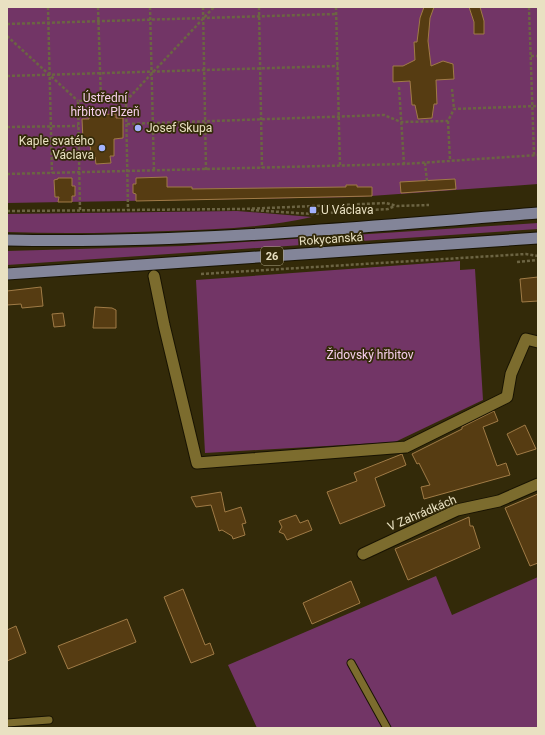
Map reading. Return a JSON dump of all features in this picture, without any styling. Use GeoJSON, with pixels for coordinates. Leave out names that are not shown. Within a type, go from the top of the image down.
{"type":"FeatureCollection","features":[{"type":"Feature","properties":{"kind":"main road","name":"Rokycanská"},"geometry":{"type":"LineString","coordinates":[[7,240],[176,240],[538,214]]}},
{"type":"Feature","properties":{"kind":"main road","name":"Rokycanská"},"geometry":{"type":"LineString","coordinates":[[7,274],[538,238]]}},
{"type":"Feature","properties":{"kind":"street"},"geometry":{"type":"LineString","coordinates":[[154,276],[164,325],[197,463],[406,447],[507,397],[511,374],[526,339],[538,342]]}},
{"type":"Feature","properties":{"kind":"street","name":"V Zahrádkách"},"geometry":{"type":"LineString","coordinates":[[363,554],[457,510],[499,501],[538,484]]}},
{"type":"Feature","properties":{"kind":"lane"},"geometry":{"type":"LineString","coordinates":[[351,663],[387,728]]}},
{"type":"Feature","properties":{"kind":"lane"},"geometry":{"type":"LineString","coordinates":[[7,723],[49,720]]}},
{"type":"Feature","properties":{"kind":"path"},"geometry":{"type":"LineString","coordinates":[[48,7],[52,173]]}},
{"type":"Feature","properties":{"kind":"path"},"geometry":{"type":"LineString","coordinates":[[98,7],[102,101]]}},
{"type":"Feature","properties":{"kind":"path"},"geometry":{"type":"LineString","coordinates":[[150,7],[154,171]]}},
{"type":"Feature","properties":{"kind":"path"},"geometry":{"type":"LineString","coordinates":[[203,7],[206,170]]}},
{"type":"Feature","properties":{"kind":"path"},"geometry":{"type":"LineString","coordinates":[[128,210],[126,101],[214,7]]}},
{"type":"Feature","properties":{"kind":"path"},"geometry":{"type":"LineString","coordinates":[[259,7],[262,168]]}},
{"type":"Feature","properties":{"kind":"path"},"geometry":{"type":"LineString","coordinates":[[336,7],[340,166]]}},
{"type":"Feature","properties":{"kind":"path"},"geometry":{"type":"LineString","coordinates":[[529,7],[534,155]]}},
{"type":"Feature","properties":{"kind":"path"},"geometry":{"type":"LineString","coordinates":[[7,24],[336,14]]}},
{"type":"Feature","properties":{"kind":"path"},"geometry":{"type":"LineString","coordinates":[[7,36],[78,101],[126,101]]}},
{"type":"Feature","properties":{"kind":"path"},"geometry":{"type":"LineString","coordinates":[[531,56],[538,56]]}},
{"type":"Feature","properties":{"kind":"path"},"geometry":{"type":"LineString","coordinates":[[7,76],[338,66]]}},
{"type":"Feature","properties":{"kind":"path"},"geometry":{"type":"LineString","coordinates":[[398,87],[404,164]]}},
{"type":"Feature","properties":{"kind":"path"},"geometry":{"type":"LineString","coordinates":[[450,160],[448,121],[454,110],[452,88]]}},
{"type":"Feature","properties":{"kind":"path"},"geometry":{"type":"LineString","coordinates":[[78,101],[80,210]]}},
{"type":"Feature","properties":{"kind":"path"},"geometry":{"type":"LineString","coordinates":[[454,110],[538,106]]}},
{"type":"Feature","properties":{"kind":"path"},"geometry":{"type":"LineString","coordinates":[[127,124],[384,115],[401,122],[448,121]]}},
{"type":"Feature","properties":{"kind":"path"},"geometry":{"type":"LineString","coordinates":[[7,127],[78,126]]}},
{"type":"Feature","properties":{"kind":"path"},"geometry":{"type":"LineString","coordinates":[[7,174],[404,164],[538,155]]}},
{"type":"Feature","properties":{"kind":"path"},"geometry":{"type":"LineString","coordinates":[[426,163],[427,181]]}},
{"type":"Feature","properties":{"kind":"path"},"geometry":{"type":"LineString","coordinates":[[7,211],[243,209],[386,203],[397,206]]}},
{"type":"Feature","properties":{"kind":"path"},"geometry":{"type":"LineString","coordinates":[[243,209],[312,214],[388,209],[397,206],[429,205]]}},
{"type":"Feature","properties":{"kind":"path"},"geometry":{"type":"LineString","coordinates":[[517,262],[538,260]]}},
{"type":"Feature","properties":{"kind":"green space","name":"Ústřední hřbitov Plzeň"},"geometry":{"type":"Polygon","coordinates":[[[7,7],[538,7],[538,184],[357,197],[7,203],[7,7]]]}},
{"type":"Feature","properties":{"kind":"green space"},"geometry":{"type":"Polygon","coordinates":[[[237,211],[312,217],[276,224],[204,230],[88,233],[7,232],[7,214],[237,211]]]}},
{"type":"Feature","properties":{"kind":"green space"},"geometry":{"type":"Polygon","coordinates":[[[538,223],[538,229],[7,265],[7,251],[183,246],[538,223]]]}},
{"type":"Feature","properties":{"kind":"green space","name":"Židovský hřbitov"},"geometry":{"type":"Polygon","coordinates":[[[460,261],[460,270],[475,269],[483,400],[395,442],[205,453],[196,280],[460,261]]]}},
{"type":"Feature","properties":{"kind":"green space"},"geometry":{"type":"Polygon","coordinates":[[[436,576],[452,615],[538,577],[538,728],[257,728],[228,665],[436,576]]]}},
{"type":"Feature","properties":{"kind":"building"},"geometry":{"type":"Polygon","coordinates":[[[424,7],[434,7],[430,18],[428,41],[431,66],[443,61],[453,64],[454,79],[436,80],[437,104],[434,104],[432,118],[418,119],[415,105],[412,105],[410,81],[393,82],[393,66],[403,66],[415,60],[414,42],[417,42],[420,18],[424,7]]]}},
{"type":"Feature","properties":{"kind":"building"},"geometry":{"type":"Polygon","coordinates":[[[469,7],[480,7],[484,21],[484,34],[474,34],[474,22],[469,7]]]}},
{"type":"Feature","properties":{"kind":"building"},"geometry":{"type":"Polygon","coordinates":[[[116,114],[116,118],[123,118],[123,138],[114,139],[114,156],[110,156],[111,163],[96,164],[95,157],[91,157],[90,139],[83,140],[82,119],[89,119],[89,115],[116,114]]]}},
{"type":"Feature","properties":{"kind":"building"},"geometry":{"type":"Polygon","coordinates":[[[167,177],[167,187],[192,187],[192,189],[346,187],[346,185],[357,185],[357,187],[372,187],[372,196],[136,201],[136,194],[133,193],[133,184],[136,184],[136,178],[167,177]]]}},
{"type":"Feature","properties":{"kind":"building"},"geometry":{"type":"Polygon","coordinates":[[[58,178],[72,178],[72,186],[75,186],[75,196],[72,196],[72,202],[58,202],[59,197],[55,197],[54,180],[58,178]]]}},
{"type":"Feature","properties":{"kind":"building"},"geometry":{"type":"Polygon","coordinates":[[[455,179],[456,189],[401,193],[400,182],[455,179]]]}},
{"type":"Feature","properties":{"kind":"building"},"geometry":{"type":"Polygon","coordinates":[[[538,277],[538,301],[522,302],[520,279],[538,277]]]}},
{"type":"Feature","properties":{"kind":"building"},"geometry":{"type":"Polygon","coordinates":[[[41,287],[43,306],[22,308],[21,304],[7,305],[7,291],[41,287]]]}},
{"type":"Feature","properties":{"kind":"building"},"geometry":{"type":"Polygon","coordinates":[[[95,307],[112,308],[116,310],[116,328],[93,328],[95,307]]]}},
{"type":"Feature","properties":{"kind":"building"},"geometry":{"type":"Polygon","coordinates":[[[63,313],[65,326],[54,327],[52,314],[63,313]]]}},
{"type":"Feature","properties":{"kind":"building"},"geometry":{"type":"Polygon","coordinates":[[[494,411],[498,421],[483,427],[497,466],[506,463],[510,475],[424,499],[421,487],[430,485],[419,463],[417,464],[412,454],[494,411]]]}},
{"type":"Feature","properties":{"kind":"building"},"geometry":{"type":"Polygon","coordinates":[[[525,425],[536,449],[517,455],[507,434],[525,425]]]}},
{"type":"Feature","properties":{"kind":"building"},"geometry":{"type":"Polygon","coordinates":[[[402,454],[406,465],[375,478],[385,506],[340,524],[327,492],[357,481],[354,473],[402,454]]]}},
{"type":"Feature","properties":{"kind":"building"},"geometry":{"type":"Polygon","coordinates":[[[221,492],[225,512],[241,507],[246,523],[242,524],[245,535],[233,539],[232,536],[222,530],[219,531],[211,505],[196,507],[191,497],[221,492]]]}},
{"type":"Feature","properties":{"kind":"building"},"geometry":{"type":"Polygon","coordinates":[[[538,494],[538,563],[530,566],[505,508],[538,494]]]}},
{"type":"Feature","properties":{"kind":"building"},"geometry":{"type":"Polygon","coordinates":[[[296,515],[300,523],[308,520],[312,530],[287,540],[284,534],[279,532],[282,527],[279,521],[296,515]]]}},
{"type":"Feature","properties":{"kind":"building"},"geometry":{"type":"Polygon","coordinates":[[[469,517],[470,526],[473,526],[480,548],[408,580],[395,549],[469,517]]]}},
{"type":"Feature","properties":{"kind":"building"},"geometry":{"type":"Polygon","coordinates":[[[351,581],[360,603],[312,624],[303,603],[351,581]]]}},
{"type":"Feature","properties":{"kind":"building"},"geometry":{"type":"Polygon","coordinates":[[[183,589],[205,645],[210,643],[214,654],[191,663],[164,597],[183,589]]]}},
{"type":"Feature","properties":{"kind":"building"},"geometry":{"type":"Polygon","coordinates":[[[127,619],[136,642],[68,669],[58,646],[127,619]]]}},
{"type":"Feature","properties":{"kind":"building"},"geometry":{"type":"Polygon","coordinates":[[[16,626],[26,653],[7,661],[7,630],[16,626]]]}},
{"type":"Feature","properties":{"kind":"place","name":"Josef Skupa"},"geometry":{"type":"Point","coordinates":[138,128]}},
{"type":"Feature","properties":{"kind":"place","name":"Kaple svatého Václava"},"geometry":{"type":"Point","coordinates":[102,148]}},
{"type":"Feature","properties":{"kind":"place","name":"U Václava"},"geometry":{"type":"Point","coordinates":[313,210]}}]}
